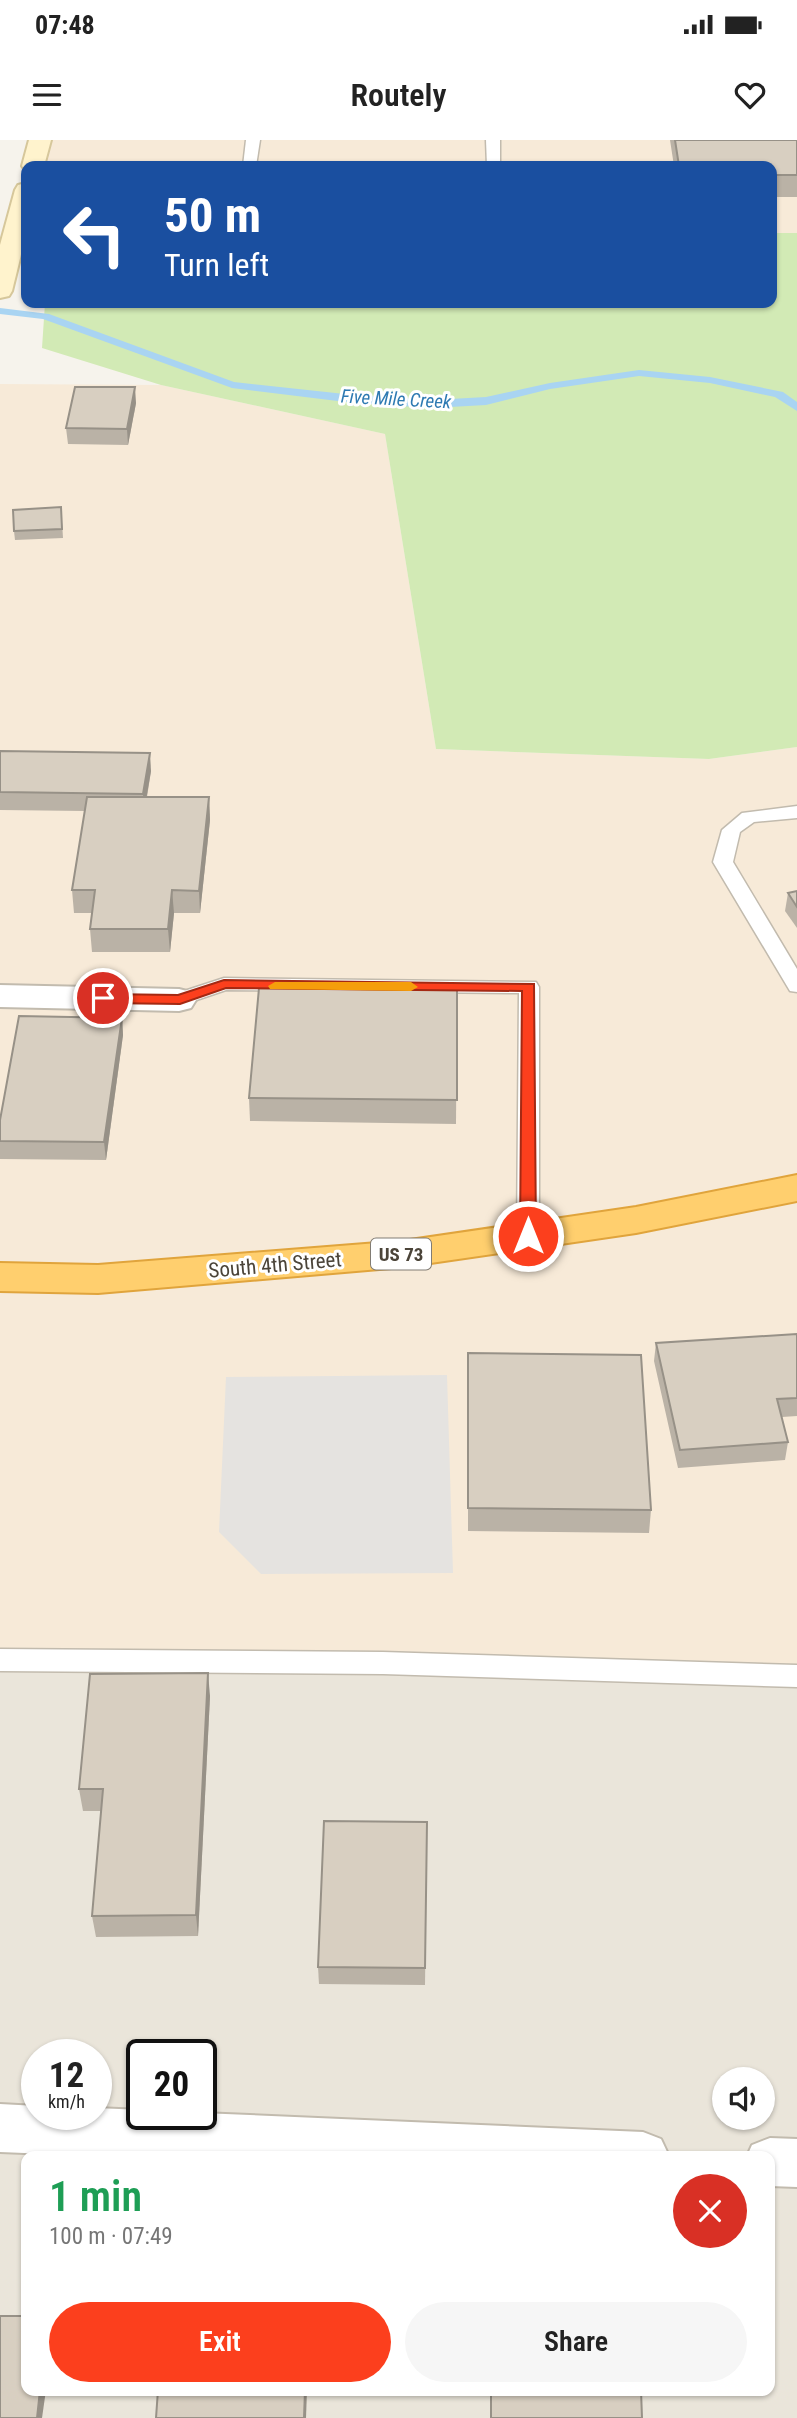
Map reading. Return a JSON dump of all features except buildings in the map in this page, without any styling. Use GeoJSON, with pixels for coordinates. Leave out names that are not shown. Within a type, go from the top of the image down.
{"type":"FeatureCollection","features":[{"type":"Feature","properties":{"kind":"highway","name":"South 4th Street"},"geometry":{"type":"LineString","coordinates":[[0,1277],[111,1278],[403,1254],[636,1220],[797,1188]]}},
{"type":"Feature","properties":{"kind":"street"},"geometry":{"type":"LineString","coordinates":[[34,161],[40,140]]}},
{"type":"Feature","properties":{"kind":"street"},"geometry":{"type":"LineString","coordinates":[[0,291],[21,210]]}},
{"type":"Feature","properties":{"kind":"street"},"geometry":{"type":"LineString","coordinates":[[0,996],[180,1000]]}},
{"type":"Feature","properties":{"kind":"street"},"geometry":{"type":"LineString","coordinates":[[0,2127],[532,2151]]}},
{"type":"Feature","properties":{"kind":"street"},"geometry":{"type":"LineString","coordinates":[[775,2162],[797,2163]]}},
{"type":"Feature","properties":{"kind":"lane"},"geometry":{"type":"LineString","coordinates":[[251,161],[253,140]]}},
{"type":"Feature","properties":{"kind":"lane"},"geometry":{"type":"LineString","coordinates":[[493,140],[495,161]]}},
{"type":"Feature","properties":{"kind":"lane"},"geometry":{"type":"LineString","coordinates":[[797,812],[749,817],[732,831],[723,862],[797,986]]}},
{"type":"Feature","properties":{"kind":"lane"},"geometry":{"type":"LineString","coordinates":[[180,1000],[224,984],[529,987],[528,1236]]}},
{"type":"Feature","properties":{"kind":"lane"},"geometry":{"type":"LineString","coordinates":[[0,1660],[383,1662],[797,1676]]}},
{"type":"Feature","properties":{"kind":"shaded area"},"geometry":{"type":"Polygon","coordinates":[[[40,140],[797,140],[797,233],[777,233],[777,161],[34,161],[40,140]]]}},
{"type":"Feature","properties":{"kind":"shaded area"},"geometry":{"type":"Polygon","coordinates":[[[0,384],[161,385],[385,434],[436,749],[709,759],[797,747],[797,1675],[0,1657],[0,384]]]}},
{"type":"Feature","properties":{"kind":"shaded area"},"geometry":{"type":"Polygon","coordinates":[[[447,1375],[453,1573],[261,1574],[219,1532],[226,1377],[447,1375]]]}},
{"type":"Feature","properties":{"kind":"shaded area"},"geometry":{"type":"Polygon","coordinates":[[[0,1658],[797,1675],[797,2418],[0,2418],[0,1658]]]}},
{"type":"Feature","properties":{"kind":"green space"},"geometry":{"type":"Polygon","coordinates":[[[777,233],[797,233],[797,747],[709,759],[436,749],[385,434],[161,385],[42,348],[45,308],[777,308],[777,233]]]}},
{"type":"Feature","properties":{"kind":"waterway","name":"Five Mile Creek"},"geometry":{"type":"LineString","coordinates":[[0,311],[45,316],[232,385],[354,399],[432,404],[486,401],[550,386],[639,373],[710,380],[779,394],[797,407]]}},
{"type":"Feature","properties":{"kind":"slow traffic"},"geometry":{"type":"LineString","coordinates":[[275,986],[411,987]]}},
{"type":"Feature","properties":{"kind":"route"},"geometry":{"type":"LineString","coordinates":[[103,998],[180,1000],[224,984],[529,987],[528,1236]]}}]}
